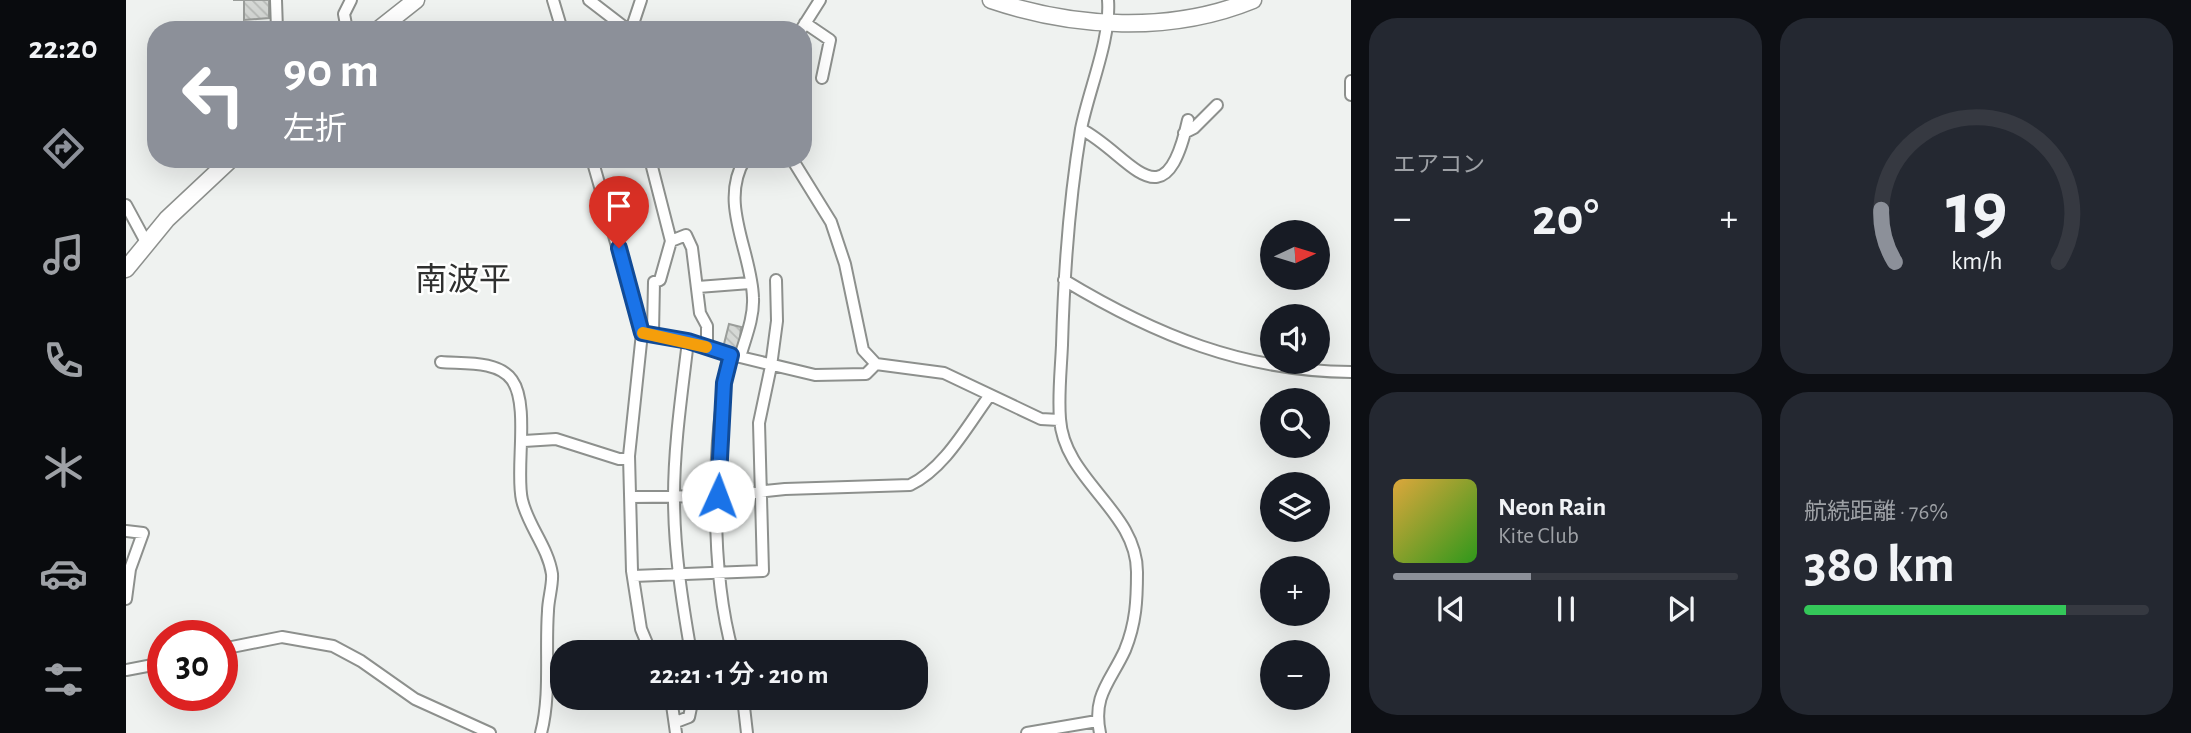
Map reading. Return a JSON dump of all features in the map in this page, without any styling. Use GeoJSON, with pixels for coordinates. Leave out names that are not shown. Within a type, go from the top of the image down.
{"type":"FeatureCollection","features":[{"type":"Feature","properties":{"kind":"highway"},"geometry":{"type":"LineString","coordinates":[[389,21],[416,0]]}},
{"type":"Feature","properties":{"kind":"highway"},"geometry":{"type":"LineString","coordinates":[[991,0],[1109,23],[1149,23],[1198,16],[1252,0]]}},
{"type":"Feature","properties":{"kind":"highway"},"geometry":{"type":"LineString","coordinates":[[126,269],[146,242],[222,168]]}},
{"type":"Feature","properties":{"kind":"street"},"geometry":{"type":"LineString","coordinates":[[276,0],[277,21]]}},
{"type":"Feature","properties":{"kind":"street"},"geometry":{"type":"LineString","coordinates":[[345,21],[344,14],[351,0]]}},
{"type":"Feature","properties":{"kind":"street"},"geometry":{"type":"LineString","coordinates":[[553,0],[559,21]]}},
{"type":"Feature","properties":{"kind":"street"},"geometry":{"type":"LineString","coordinates":[[589,0],[603,5],[620,21]]}},
{"type":"Feature","properties":{"kind":"street"},"geometry":{"type":"LineString","coordinates":[[633,21],[641,0]]}},
{"type":"Feature","properties":{"kind":"street"},"geometry":{"type":"LineString","coordinates":[[806,21],[820,0]]}},
{"type":"Feature","properties":{"kind":"street"},"geometry":{"type":"LineString","coordinates":[[1100,733],[1097,721],[1101,691],[1124,651],[1138,611],[1137,564],[1123,525],[1071,457],[1059,420],[1064,280],[1082,129],[1109,23],[1108,0]]}},
{"type":"Feature","properties":{"kind":"street"},"geometry":{"type":"LineString","coordinates":[[812,31],[830,40],[821,78]]}},
{"type":"Feature","properties":{"kind":"street"},"geometry":{"type":"LineString","coordinates":[[1351,81],[1351,95]]}},
{"type":"Feature","properties":{"kind":"street"},"geometry":{"type":"LineString","coordinates":[[1184,133],[1194,128],[1217,105]]}},
{"type":"Feature","properties":{"kind":"street"},"geometry":{"type":"LineString","coordinates":[[1082,129],[1122,162],[1152,177],[1160,177],[1168,171],[1188,121]]}},
{"type":"Feature","properties":{"kind":"street"},"geometry":{"type":"LineString","coordinates":[[595,168],[648,333]]}},
{"type":"Feature","properties":{"kind":"street"},"geometry":{"type":"LineString","coordinates":[[646,640],[641,629],[633,576],[629,458],[654,282],[660,280],[671,240],[652,168]]}},
{"type":"Feature","properties":{"kind":"street"},"geometry":{"type":"LineString","coordinates":[[729,640],[724,621],[720,575],[718,496],[724,383],[752,312],[754,297],[734,199],[740,168]]}},
{"type":"Feature","properties":{"kind":"street"},"geometry":{"type":"LineString","coordinates":[[798,168],[831,222],[845,264],[863,350],[876,364],[944,373],[1041,419],[1059,420]]}},
{"type":"Feature","properties":{"kind":"street"},"geometry":{"type":"LineString","coordinates":[[126,205],[146,242]]}},
{"type":"Feature","properties":{"kind":"street"},"geometry":{"type":"LineString","coordinates":[[671,240],[684,234],[689,239],[700,313],[707,326],[707,347]]}},
{"type":"Feature","properties":{"kind":"street"},"geometry":{"type":"LineString","coordinates":[[633,576],[720,575],[763,571],[763,491],[759,423],[777,321],[776,280]]}},
{"type":"Feature","properties":{"kind":"street"},"geometry":{"type":"LineString","coordinates":[[1064,280],[1144,326],[1208,350],[1305,368],[1351,372]]}},
{"type":"Feature","properties":{"kind":"street"},"geometry":{"type":"LineString","coordinates":[[698,287],[750,283]]}},
{"type":"Feature","properties":{"kind":"street"},"geometry":{"type":"LineString","coordinates":[[648,333],[815,375],[866,374],[876,364]]}},
{"type":"Feature","properties":{"kind":"street"},"geometry":{"type":"LineString","coordinates":[[688,341],[676,443],[674,497],[678,576],[689,640]]}},
{"type":"Feature","properties":{"kind":"street"},"geometry":{"type":"LineString","coordinates":[[442,362],[494,367],[512,380],[524,441],[520,454],[522,500],[545,551],[552,577],[546,634],[545,717],[541,733]]}},
{"type":"Feature","properties":{"kind":"street"},"geometry":{"type":"LineString","coordinates":[[631,497],[718,496],[763,491],[910,485],[923,479],[939,464],[990,395]]}},
{"type":"Feature","properties":{"kind":"street"},"geometry":{"type":"LineString","coordinates":[[524,441],[556,439],[619,459],[629,458]]}},
{"type":"Feature","properties":{"kind":"street"},"geometry":{"type":"LineString","coordinates":[[126,531],[143,533],[130,569],[126,599]]}},
{"type":"Feature","properties":{"kind":"street"},"geometry":{"type":"LineString","coordinates":[[238,646],[282,637],[332,646],[361,661],[415,699],[490,733]]}},
{"type":"Feature","properties":{"kind":"street"},"geometry":{"type":"LineString","coordinates":[[126,670],[147,666]]}},
{"type":"Feature","properties":{"kind":"street"},"geometry":{"type":"LineString","coordinates":[[673,710],[676,728]]}},
{"type":"Feature","properties":{"kind":"street"},"geometry":{"type":"LineString","coordinates":[[676,728],[689,717],[690,710]]}},
{"type":"Feature","properties":{"kind":"street"},"geometry":{"type":"LineString","coordinates":[[744,710],[747,733]]}},
{"type":"Feature","properties":{"kind":"street"},"geometry":{"type":"LineString","coordinates":[[1027,733],[1097,721]]}},
{"type":"Feature","properties":{"kind":"building"},"geometry":{"type":"Polygon","coordinates":[[[244,0],[269,0],[269,18],[244,20],[244,0]]]}},
{"type":"Feature","properties":{"kind":"building"},"geometry":{"type":"Polygon","coordinates":[[[729,324],[741,327],[739,351],[723,348],[729,324]]]}},
{"type":"Feature","properties":{"kind":"slow traffic"},"geometry":{"type":"LineString","coordinates":[[643,333],[653,333],[706,347]]}},
{"type":"Feature","properties":{"kind":"district","name":"南波平"},"geometry":{"type":"Point","coordinates":[463,279]}},
{"type":"Feature","properties":{"kind":"route"},"geometry":{"type":"LineString","coordinates":[[619,248],[642,333],[688,341],[731,355],[724,383],[718,496]]}}]}
